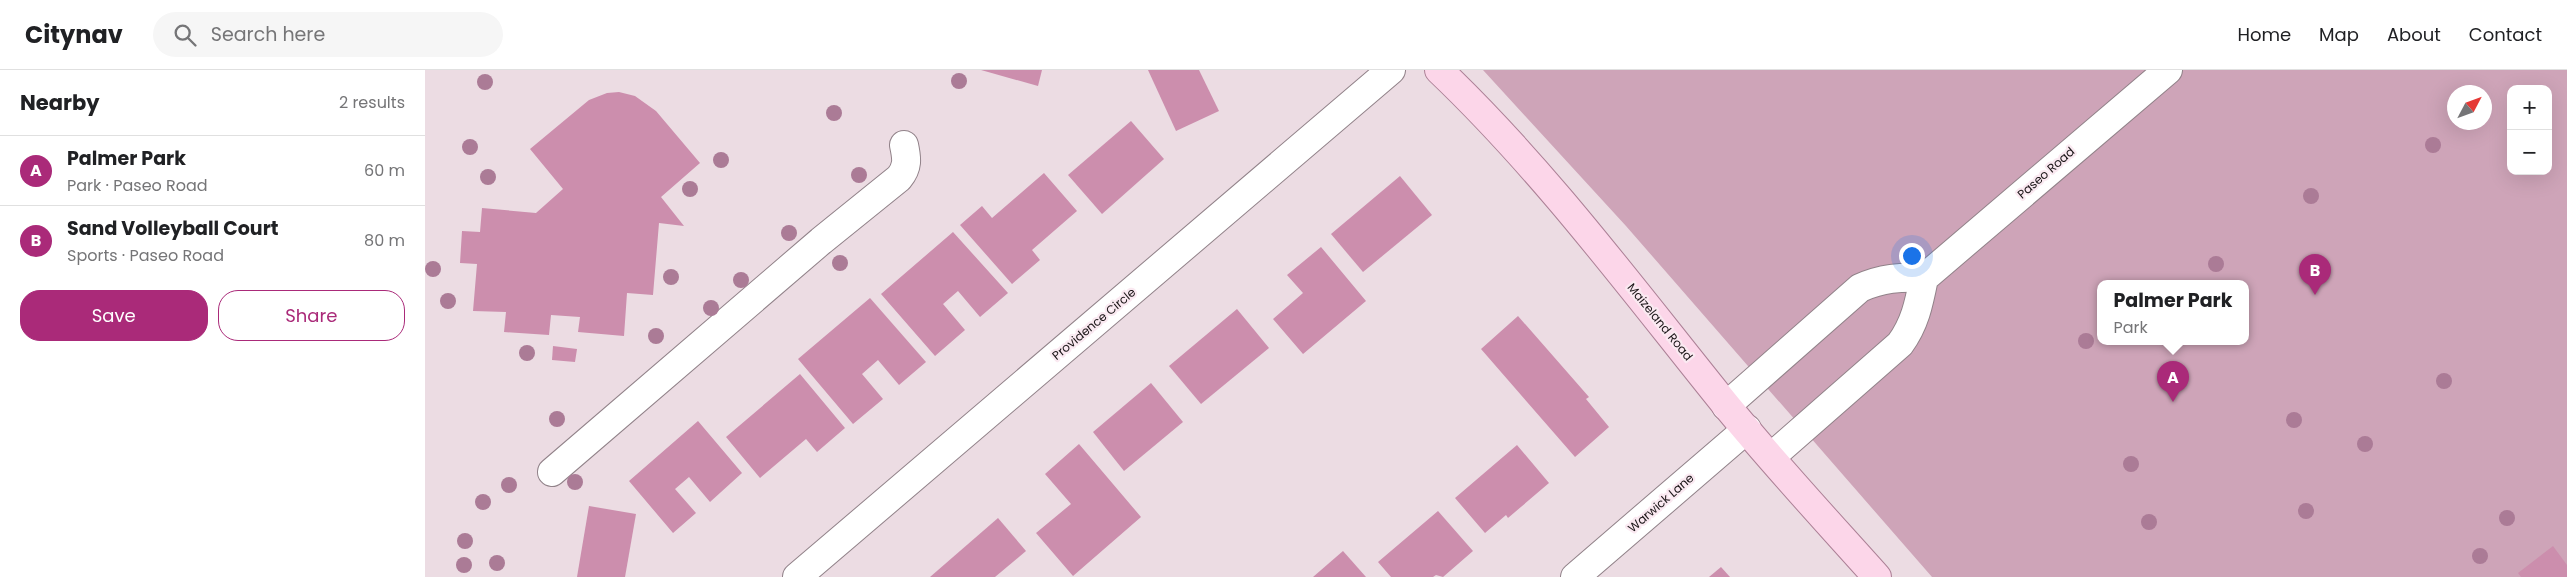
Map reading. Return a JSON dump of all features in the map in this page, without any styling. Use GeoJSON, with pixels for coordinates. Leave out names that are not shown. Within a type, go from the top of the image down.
{"type":"FeatureCollection","features":[{"type":"Feature","properties":{"kind":"main road","name":"Maizeland Road"},"geometry":{"type":"LineString","coordinates":[[1439,70],[1473,102],[1595,241],[1726,406],[1877,577]]}},
{"type":"Feature","properties":{"kind":"street","name":"Providence Circle"},"geometry":{"type":"LineString","coordinates":[[797,577],[1391,70]]}},
{"type":"Feature","properties":{"kind":"street","name":"Paseo Road"},"geometry":{"type":"LineString","coordinates":[[1925,278],[2168,70]]}},
{"type":"Feature","properties":{"kind":"street"},"geometry":{"type":"LineString","coordinates":[[553,472],[821,241],[899,178],[906,170],[907,160],[904,145]]}},
{"type":"Feature","properties":{"kind":"street"},"geometry":{"type":"LineString","coordinates":[[1726,406],[1860,288],[1875,281],[1891,277],[1925,278],[1917,315],[1910,331],[1900,344],[1771,457]]}},
{"type":"Feature","properties":{"kind":"street","name":"Warwick Lane"},"geometry":{"type":"LineString","coordinates":[[1575,577],[1747,429]]}},
{"type":"Feature","properties":{"kind":"shaded area"},"geometry":{"type":"Polygon","coordinates":[[[1483,70],[2567,70],[2567,577],[1932,577],[1626,226],[1483,70]]]}},
{"type":"Feature","properties":{"kind":"building"},"geometry":{"type":"Polygon","coordinates":[[[981,70],[1042,70],[1038,86],[981,70]]]}},
{"type":"Feature","properties":{"kind":"building"},"geometry":{"type":"Polygon","coordinates":[[[1148,70],[1199,70],[1219,111],[1176,131],[1148,70]]]}},
{"type":"Feature","properties":{"kind":"building"},"geometry":{"type":"Polygon","coordinates":[[[619,92],[635,96],[656,111],[700,163],[661,197],[684,226],[659,223],[653,295],[627,293],[624,336],[578,332],[580,317],[551,315],[549,335],[504,332],[506,312],[473,311],[477,264],[460,263],[462,231],[480,232],[482,208],[536,213],[563,189],[530,149],[589,100],[607,93],[619,92]]]}},
{"type":"Feature","properties":{"kind":"building"},"geometry":{"type":"Polygon","coordinates":[[[1131,121],[1164,159],[1102,214],[1068,175],[1131,121]]]}},
{"type":"Feature","properties":{"kind":"building"},"geometry":{"type":"Polygon","coordinates":[[[1044,173],[1077,211],[1032,250],[1040,260],[1012,284],[960,225],[982,206],[992,218],[1044,173]]]}},
{"type":"Feature","properties":{"kind":"building"},"geometry":{"type":"Polygon","coordinates":[[[1400,176],[1432,215],[1363,272],[1331,234],[1400,176]]]}},
{"type":"Feature","properties":{"kind":"building"},"geometry":{"type":"Polygon","coordinates":[[[953,232],[1008,293],[980,317],[958,291],[943,304],[965,330],[935,356],[881,294],[953,232]]]}},
{"type":"Feature","properties":{"kind":"building"},"geometry":{"type":"Polygon","coordinates":[[[1321,247],[1366,301],[1303,354],[1273,319],[1303,293],[1287,275],[1321,247]]]}},
{"type":"Feature","properties":{"kind":"building"},"geometry":{"type":"Polygon","coordinates":[[[870,298],[926,362],[899,385],[878,360],[862,374],[883,399],[853,424],[798,359],[870,298]]]}},
{"type":"Feature","properties":{"kind":"building"},"geometry":{"type":"Polygon","coordinates":[[[1237,309],[1269,348],[1201,404],[1169,366],[1237,309]]]}},
{"type":"Feature","properties":{"kind":"building"},"geometry":{"type":"Polygon","coordinates":[[[1518,316],[1589,397],[1586,399],[1609,427],[1575,457],[1481,349],[1518,316]]]}},
{"type":"Feature","properties":{"kind":"building"},"geometry":{"type":"Polygon","coordinates":[[[553,346],[577,349],[575,362],[552,360],[553,346]]]}},
{"type":"Feature","properties":{"kind":"building"},"geometry":{"type":"Polygon","coordinates":[[[800,374],[845,428],[817,452],[806,439],[760,478],[726,437],[800,374]]]}},
{"type":"Feature","properties":{"kind":"building"},"geometry":{"type":"Polygon","coordinates":[[[1151,383],[1183,422],[1124,471],[1093,432],[1151,383]]]}},
{"type":"Feature","properties":{"kind":"building"},"geometry":{"type":"Polygon","coordinates":[[[698,421],[742,473],[710,502],[689,477],[675,489],[696,513],[673,533],[629,481],[698,421]]]}},
{"type":"Feature","properties":{"kind":"building"},"geometry":{"type":"Polygon","coordinates":[[[1079,444],[1141,517],[1073,576],[1036,533],[1071,504],[1045,474],[1079,444]]]}},
{"type":"Feature","properties":{"kind":"building"},"geometry":{"type":"Polygon","coordinates":[[[1517,445],[1549,483],[1508,518],[1506,515],[1485,533],[1455,498],[1517,445]]]}},
{"type":"Feature","properties":{"kind":"building"},"geometry":{"type":"Polygon","coordinates":[[[589,506],[636,514],[625,577],[577,577],[589,506]]]}},
{"type":"Feature","properties":{"kind":"building"},"geometry":{"type":"Polygon","coordinates":[[[1438,511],[1473,551],[1443,577],[1436,575],[1433,577],[1391,577],[1378,562],[1438,511]]]}},
{"type":"Feature","properties":{"kind":"building"},"geometry":{"type":"Polygon","coordinates":[[[998,518],[1026,551],[995,577],[930,577],[998,518]]]}},
{"type":"Feature","properties":{"kind":"building"},"geometry":{"type":"Polygon","coordinates":[[[2553,546],[2567,565],[2567,577],[2521,577],[2518,573],[2553,546]]]}},
{"type":"Feature","properties":{"kind":"building"},"geometry":{"type":"Polygon","coordinates":[[[1343,551],[1366,577],[1313,577],[1343,551]]]}},
{"type":"Feature","properties":{"kind":"building"},"geometry":{"type":"Polygon","coordinates":[[[1721,567],[1730,577],[1709,577],[1721,567]]]}},
{"type":"Feature","properties":{"kind":"place","name":"Sand Volleyball Court"},"geometry":{"type":"Point","coordinates":[2315,295]}},
{"type":"Feature","properties":{"kind":"place","name":"Palmer Park"},"geometry":{"type":"Point","coordinates":[2173,402]}}]}
